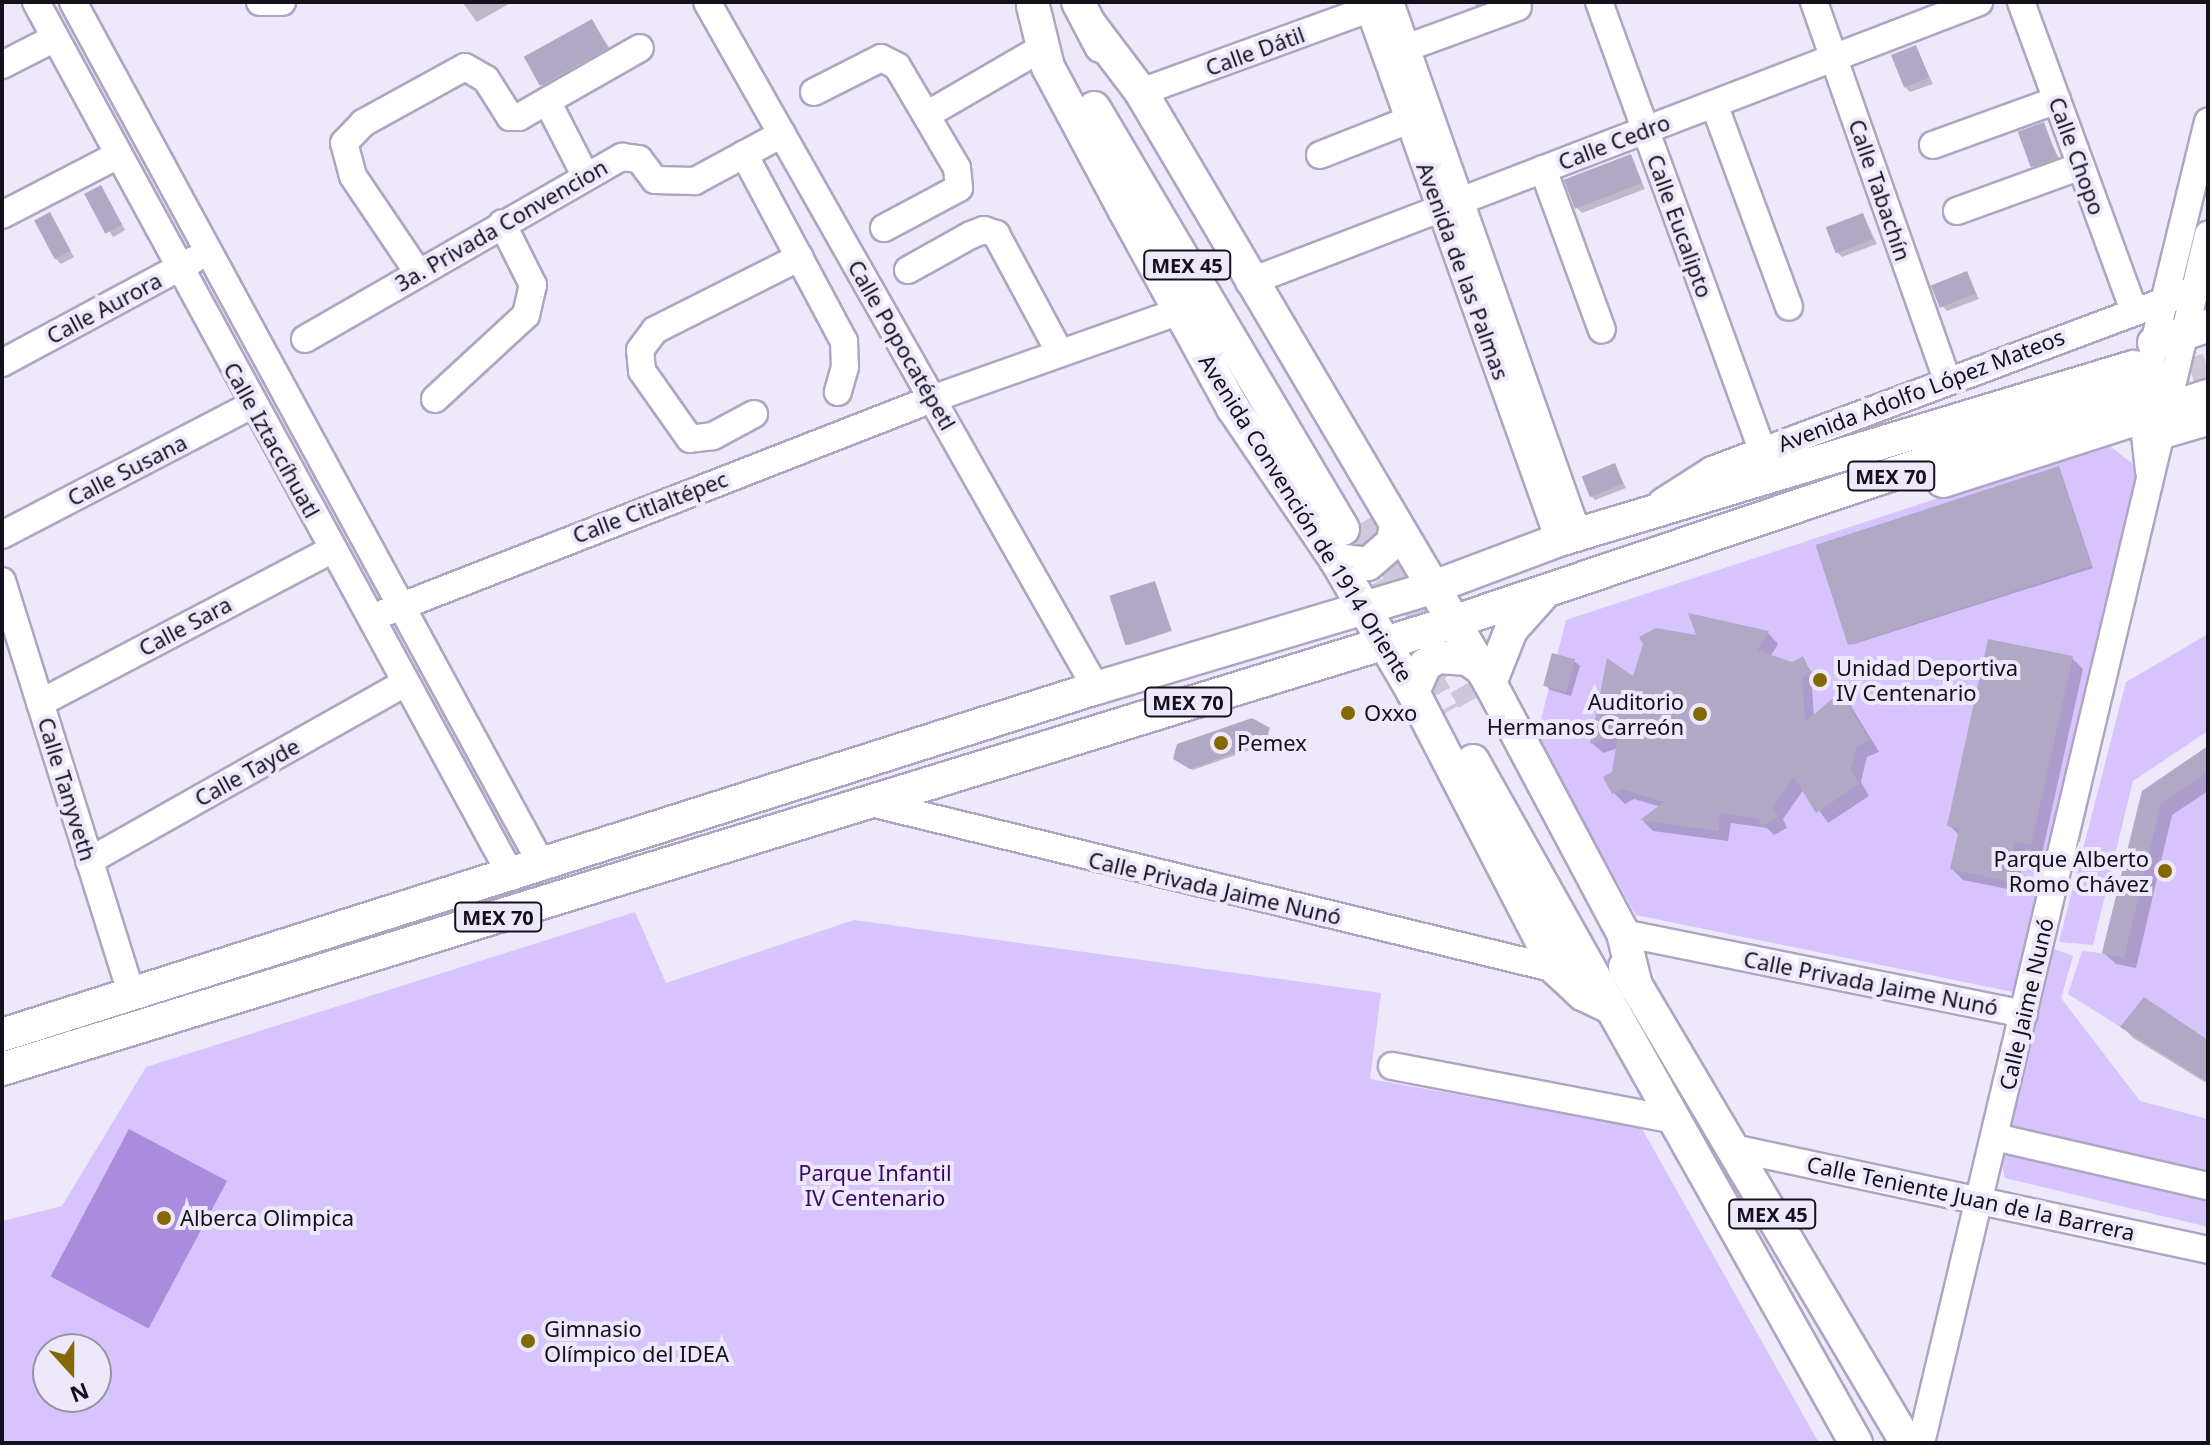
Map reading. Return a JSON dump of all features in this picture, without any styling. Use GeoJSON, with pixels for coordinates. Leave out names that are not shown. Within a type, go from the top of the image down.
{"type":"FeatureCollection","features":[{"type":"Feature","properties":{"kind":"main road","name":"Avenida Convención de 1914 Oriente"},"geometry":{"type":"LineString","coordinates":[[1032,4],[1042,48],[1180,311],[1233,408],[1336,560],[1413,692],[1556,969],[1583,994],[1610,1007]]}},
{"type":"Feature","properties":{"kind":"main road","name":"Avenida Convención de 1914 Oriente"},"geometry":{"type":"LineString","coordinates":[[1032,4],[1369,525],[1431,588],[1450,623],[1472,691],[1610,1007],[1670,1119],[1856,1443]]}},
{"type":"Feature","properties":{"kind":"main road","name":"Avenida Convención de 1914 Oriente"},"geometry":{"type":"LineString","coordinates":[[1084,14],[1369,525]]}},
{"type":"Feature","properties":{"kind":"main road","name":"Avenida Convención de 1914 Oriente"},"geometry":{"type":"LineString","coordinates":[[1084,14],[1141,92],[1249,282],[1369,525]]}},
{"type":"Feature","properties":{"kind":"main road"},"geometry":{"type":"LineString","coordinates":[[2148,401],[2196,330]]}},
{"type":"Feature","properties":{"kind":"main road"},"geometry":{"type":"LineString","coordinates":[[2148,401],[2208,396]]}},
{"type":"Feature","properties":{"kind":"main road","name":"MEX 70"},"geometry":{"type":"LineString","coordinates":[[2,1035],[512,877],[1096,688],[1431,588],[1569,537],[1642,515],[2148,401]]}},
{"type":"Feature","properties":{"kind":"main road","name":"MEX 70"},"geometry":{"type":"LineString","coordinates":[[2,1069],[643,870],[875,804],[1644,560],[1698,559],[2148,401]]}},
{"type":"Feature","properties":{"kind":"main road"},"geometry":{"type":"LineString","coordinates":[[1336,560],[1368,564],[1387,550],[1369,525]]}},
{"type":"Feature","properties":{"kind":"main road"},"geometry":{"type":"LineString","coordinates":[[1413,692],[1425,665],[1438,657],[1453,655],[1472,691],[1511,630],[1545,593]]}},
{"type":"Feature","properties":{"kind":"main road","name":"Avenida Convención de 1914 Oriente"},"geometry":{"type":"LineString","coordinates":[[1472,691],[1623,933],[1636,986]]}},
{"type":"Feature","properties":{"kind":"main road","name":"Avenida Convención de 1914 Oriente"},"geometry":{"type":"LineString","coordinates":[[1472,691],[1636,986],[1907,1443]]}},
{"type":"Feature","properties":{"kind":"street","name":"Calle Iztaccíhuatl"},"geometry":{"type":"LineString","coordinates":[[36,2],[252,405],[512,877]]}},
{"type":"Feature","properties":{"kind":"street","name":"Calle Iztaccíhuatl"},"geometry":{"type":"LineString","coordinates":[[73,2],[543,867]]}},
{"type":"Feature","properties":{"kind":"street"},"geometry":{"type":"LineString","coordinates":[[260,2],[282,2]]}},
{"type":"Feature","properties":{"kind":"street","name":"Calle Popocatépetl"},"geometry":{"type":"LineString","coordinates":[[707,2],[1096,688]]}},
{"type":"Feature","properties":{"kind":"street","name":"Calle Tabachín"},"geometry":{"type":"LineString","coordinates":[[1814,2],[1947,379]]}},
{"type":"Feature","properties":{"kind":"street","name":"Calle Cedro"},"geometry":{"type":"LineString","coordinates":[[1249,282],[1979,2]]}},
{"type":"Feature","properties":{"kind":"street","name":"Calle Chopo"},"geometry":{"type":"LineString","coordinates":[[2021,2],[2134,310]]}},
{"type":"Feature","properties":{"kind":"street","name":"Avenida de las Palmas"},"geometry":{"type":"LineString","coordinates":[[1375,4],[1406,48],[1450,204],[1569,537]]}},
{"type":"Feature","properties":{"kind":"street","name":"Avenida de las Palmas"},"geometry":{"type":"LineString","coordinates":[[1375,4],[1409,120],[1450,204]]}},
{"type":"Feature","properties":{"kind":"street","name":"Calle Dátil"},"geometry":{"type":"LineString","coordinates":[[1141,92],[1375,4]]}},
{"type":"Feature","properties":{"kind":"street","name":"Calle Eucalipto"},"geometry":{"type":"LineString","coordinates":[[1607,4],[1645,130],[1762,451]]}},
{"type":"Feature","properties":{"kind":"street"},"geometry":{"type":"LineString","coordinates":[[1406,48],[1518,7]]}},
{"type":"Feature","properties":{"kind":"street"},"geometry":{"type":"LineString","coordinates":[[2,65],[55,38]]}},
{"type":"Feature","properties":{"kind":"street"},"geometry":{"type":"LineString","coordinates":[[417,271],[353,176],[344,143],[363,123],[465,67],[486,79],[510,117],[547,101],[640,48]]}},
{"type":"Feature","properties":{"kind":"street"},"geometry":{"type":"LineString","coordinates":[[928,114],[1042,48]]}},
{"type":"Feature","properties":{"kind":"street"},"geometry":{"type":"LineString","coordinates":[[814,92],[881,58],[897,66],[957,168],[959,188],[884,228]]}},
{"type":"Feature","properties":{"kind":"street"},"geometry":{"type":"LineString","coordinates":[[1933,145],[2057,100]]}},
{"type":"Feature","properties":{"kind":"street"},"geometry":{"type":"LineString","coordinates":[[547,101],[585,175]]}},
{"type":"Feature","properties":{"kind":"street"},"geometry":{"type":"LineString","coordinates":[[1714,104],[1789,307]]}},
{"type":"Feature","properties":{"kind":"street"},"geometry":{"type":"LineString","coordinates":[[1320,155],[1409,120]]}},
{"type":"Feature","properties":{"kind":"street"},"geometry":{"type":"LineString","coordinates":[[2208,122],[2166,301],[2148,401],[2208,422]]}},
{"type":"Feature","properties":{"kind":"street","name":"3a. Privada Convencion"},"geometry":{"type":"LineString","coordinates":[[305,339],[585,175],[632,155],[655,180],[695,181],[782,134]]}},
{"type":"Feature","properties":{"kind":"street"},"geometry":{"type":"LineString","coordinates":[[744,154],[844,341],[845,367],[838,392]]}},
{"type":"Feature","properties":{"kind":"street"},"geometry":{"type":"LineString","coordinates":[[2,215],[118,155]]}},
{"type":"Feature","properties":{"kind":"street"},"geometry":{"type":"LineString","coordinates":[[1957,211],[2081,166]]}},
{"type":"Feature","properties":{"kind":"street"},"geometry":{"type":"LineString","coordinates":[[1543,169],[1602,330]]}},
{"type":"Feature","properties":{"kind":"street"},"geometry":{"type":"LineString","coordinates":[[435,399],[526,315],[533,285],[502,223]]}},
{"type":"Feature","properties":{"kind":"street"},"geometry":{"type":"LineString","coordinates":[[908,270],[971,235],[984,230],[996,234],[1059,351]]}},
{"type":"Feature","properties":{"kind":"street","name":"Calle Jaime Nunó"},"geometry":{"type":"LineString","coordinates":[[1921,1443],[1982,1197],[2149,471],[2148,401],[2196,330],[2208,235]]}},
{"type":"Feature","properties":{"kind":"street","name":"Calle Aurora"},"geometry":{"type":"LineString","coordinates":[[2,363],[207,253]]}},
{"type":"Feature","properties":{"kind":"street"},"geometry":{"type":"LineString","coordinates":[[754,414],[713,436],[690,439],[642,371],[640,350],[655,330],[800,257]]}},
{"type":"Feature","properties":{"kind":"street","name":"Avenida Adolfo López Mateos"},"geometry":{"type":"LineString","coordinates":[[1642,515],[1712,470],[1947,379],[2202,287]]}},
{"type":"Feature","properties":{"kind":"street"},"geometry":{"type":"LineString","coordinates":[[932,399],[1059,351],[1180,311]]}},
{"type":"Feature","properties":{"kind":"street","name":"Calle Citlaltépec"},"geometry":{"type":"LineString","coordinates":[[370,621],[399,604],[932,399]]}},
{"type":"Feature","properties":{"kind":"street","name":"Calle Susana"},"geometry":{"type":"LineString","coordinates":[[2,535],[252,405]]}},
{"type":"Feature","properties":{"kind":"street","name":"Calle Sara"},"geometry":{"type":"LineString","coordinates":[[40,703],[331,550]]}},
{"type":"Feature","properties":{"kind":"street","name":"Calle Tanyveth"},"geometry":{"type":"LineString","coordinates":[[2,581],[132,996]]}},
{"type":"Feature","properties":{"kind":"street","name":"Calle Tayde"},"geometry":{"type":"LineString","coordinates":[[89,861],[405,683]]}},
{"type":"Feature","properties":{"kind":"street","name":"Calle Privada Jaime Nunó"},"geometry":{"type":"LineString","coordinates":[[875,804],[1556,969]]}},
{"type":"Feature","properties":{"kind":"street","name":"Calle Privada Jaime Nunó"},"geometry":{"type":"LineString","coordinates":[[1623,933],[2024,1014]]}},
{"type":"Feature","properties":{"kind":"street"},"geometry":{"type":"LineString","coordinates":[[1392,1066],[1670,1119]]}},
{"type":"Feature","properties":{"kind":"street"},"geometry":{"type":"LineString","coordinates":[[1995,1137],[2208,1186]]}},
{"type":"Feature","properties":{"kind":"street","name":"Calle Teniente Juan de la Barrera"},"geometry":{"type":"LineString","coordinates":[[1733,1148],[1982,1197],[2208,1250]]}},
{"type":"Feature","properties":{"kind":"green space","name":"Unidad Deportiva IV Centenario"},"geometry":{"type":"Polygon","coordinates":[[[2106,443],[2138,468],[2018,993],[1636,915],[1536,739],[1566,620],[2106,443]]]}},
{"type":"Feature","properties":{"kind":"green space"},"geometry":{"type":"Polygon","coordinates":[[[2208,634],[2208,731],[2133,781],[2093,945],[2059,942],[2126,682],[2208,634]]]}},
{"type":"Feature","properties":{"kind":"green space","name":"Parque Alberto Romo Chávez"},"geometry":{"type":"Polygon","coordinates":[[[2208,746],[2208,1082],[2068,994],[2082,951],[2102,953],[2142,791],[2208,746]]]}},
{"type":"Feature","properties":{"kind":"green space","name":"Parque Infantil IV Centenario"},"geometry":{"type":"Polygon","coordinates":[[[635,912],[666,983],[854,920],[1381,993],[1370,1079],[1641,1127],[1819,1443],[2,1443],[2,1221],[62,1206],[146,1067],[635,912]]]}},
{"type":"Feature","properties":{"kind":"green space"},"geometry":{"type":"Polygon","coordinates":[[[2054,949],[2073,956],[2061,998],[2140,1101],[2208,1119],[2208,1227],[2005,1178],[2002,1164],[2054,949]]]}},
{"type":"Feature","properties":{"kind":"shaded area"},"geometry":{"type":"Polygon","coordinates":[[[129,1129],[227,1181],[149,1329],[51,1276],[129,1129]]]}},
{"type":"Feature","properties":{"kind":"building"},"geometry":{"type":"Polygon","coordinates":[[[592,19],[608,48],[540,86],[524,57],[592,19]]]}},
{"type":"Feature","properties":{"kind":"building"},"geometry":{"type":"Polygon","coordinates":[[[1916,45],[1929,77],[1904,88],[1891,55],[1916,45]]]}},
{"type":"Feature","properties":{"kind":"building"},"geometry":{"type":"Polygon","coordinates":[[[2044,122],[2057,158],[2031,167],[2018,132],[2044,122]]]}},
{"type":"Feature","properties":{"kind":"building"},"geometry":{"type":"Polygon","coordinates":[[[1631,154],[1642,183],[1575,209],[1564,180],[1631,154]]]}},
{"type":"Feature","properties":{"kind":"building"},"geometry":{"type":"Polygon","coordinates":[[[101,185],[122,225],[105,234],[84,194],[101,185]]]}},
{"type":"Feature","properties":{"kind":"building"},"geometry":{"type":"Polygon","coordinates":[[[50,212],[71,251],[55,259],[34,220],[50,212]]]}},
{"type":"Feature","properties":{"kind":"building"},"geometry":{"type":"Polygon","coordinates":[[[1863,213],[1873,239],[1836,253],[1826,227],[1863,213]]]}},
{"type":"Feature","properties":{"kind":"building"},"geometry":{"type":"Polygon","coordinates":[[[1967,271],[1976,293],[1940,308],[1931,286],[1967,271]]]}},
{"type":"Feature","properties":{"kind":"building"},"geometry":{"type":"Polygon","coordinates":[[[1615,463],[1623,483],[1590,497],[1582,476],[1615,463]]]}},
{"type":"Feature","properties":{"kind":"building"},"geometry":{"type":"Polygon","coordinates":[[[2059,466],[2091,566],[1848,645],[1816,545],[2059,466]]]}},
{"type":"Feature","properties":{"kind":"building"},"geometry":{"type":"Polygon","coordinates":[[[1155,581],[1171,630],[1125,645],[1109,596],[1155,581]]]}},
{"type":"Feature","properties":{"kind":"building","name":"Auditorio Hermanos Carreón"},"geometry":{"type":"Polygon","coordinates":[[[1688,613],[1769,631],[1757,650],[1792,662],[1803,656],[1811,673],[1802,677],[1805,722],[1840,692],[1870,741],[1857,746],[1851,769],[1859,784],[1816,813],[1794,777],[1773,807],[1778,816],[1762,826],[1758,818],[1720,813],[1718,831],[1640,820],[1664,802],[1622,789],[1612,794],[1603,777],[1612,772],[1618,734],[1590,744],[1607,658],[1633,676],[1643,644],[1639,637],[1656,628],[1696,635],[1688,613]]]}},
{"type":"Feature","properties":{"kind":"building"},"geometry":{"type":"Polygon","coordinates":[[[1988,639],[2073,656],[2031,845],[2015,841],[2007,881],[1950,869],[1959,829],[1947,826],[1988,639]]]}},
{"type":"Feature","properties":{"kind":"building"},"geometry":{"type":"Polygon","coordinates":[[[1552,653],[1575,659],[1566,692],[1543,686],[1552,653]]]}},
{"type":"Feature","properties":{"kind":"building","name":"Pemex"},"geometry":{"type":"Polygon","coordinates":[[[1252,718],[1270,728],[1265,742],[1190,769],[1173,759],[1177,744],[1252,718]]]}},
{"type":"Feature","properties":{"kind":"building"},"geometry":{"type":"Polygon","coordinates":[[[2208,746],[2208,772],[2161,804],[2124,958],[2102,953],[2142,791],[2208,746]]]}},
{"type":"Feature","properties":{"kind":"building"},"geometry":{"type":"Polygon","coordinates":[[[2144,997],[2208,1040],[2208,1082],[2120,1027],[2144,997]]]}},
{"type":"Feature","properties":{"kind":"tunnel"},"geometry":{"type":"LineString","coordinates":[[2146,389],[2208,369]]}},
{"type":"Feature","properties":{"kind":"tunnel"},"geometry":{"type":"LineString","coordinates":[[1368,519],[1473,700]]}},
{"type":"Feature","properties":{"kind":"tunnel"},"geometry":{"type":"LineString","coordinates":[[1350,542],[1446,713]]}},
{"type":"Feature","properties":{"kind":"place","name":"Unidad Deportiva IV Centenario"},"geometry":{"type":"Point","coordinates":[1820,680]}},
{"type":"Feature","properties":{"kind":"place","name":"Oxxo"},"geometry":{"type":"Point","coordinates":[1348,713]}},
{"type":"Feature","properties":{"kind":"place","name":"Auditorio Hermanos Carreón"},"geometry":{"type":"Point","coordinates":[1700,714]}},
{"type":"Feature","properties":{"kind":"place","name":"Pemex"},"geometry":{"type":"Point","coordinates":[1221,743]}},
{"type":"Feature","properties":{"kind":"place","name":"Parque Alberto Romo Chávez"},"geometry":{"type":"Point","coordinates":[2165,871]}},
{"type":"Feature","properties":{"kind":"place","name":"Alberca Olimpica"},"geometry":{"type":"Point","coordinates":[164,1218]}},
{"type":"Feature","properties":{"kind":"place","name":"Gimnasio Olímpico del IDEA"},"geometry":{"type":"Point","coordinates":[528,1341]}}]}
